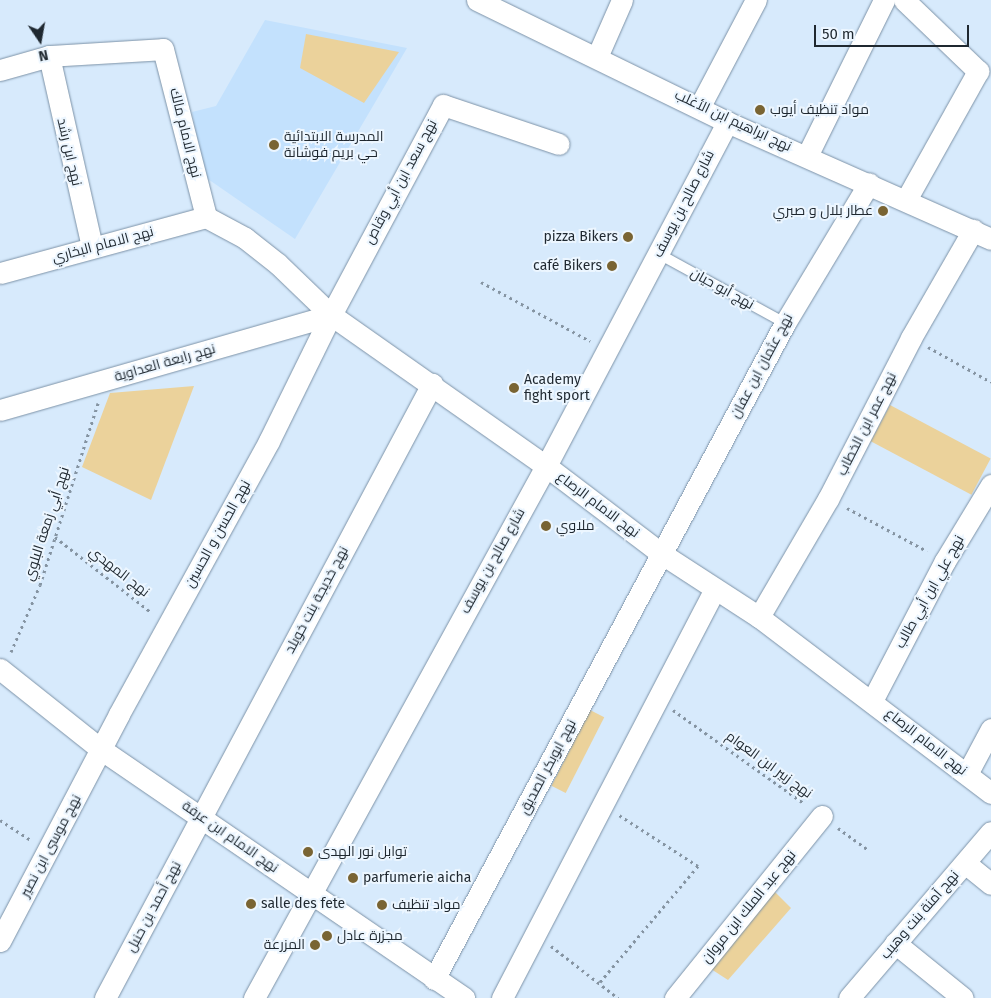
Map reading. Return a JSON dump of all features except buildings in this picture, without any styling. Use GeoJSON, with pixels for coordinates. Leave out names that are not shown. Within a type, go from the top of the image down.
{"type":"FeatureCollection","features":[{"type":"Feature","properties":{"kind":"street","name":"نهج ابراهيم ابن الأغلب"},"geometry":{"type":"LineString","coordinates":[[477,0],[700,106],[727,122],[982,234]]}},
{"type":"Feature","properties":{"kind":"street"},"geometry":{"type":"LineString","coordinates":[[597,57],[622,0]]}},
{"type":"Feature","properties":{"kind":"street"},"geometry":{"type":"LineString","coordinates":[[700,106],[756,0]]}},
{"type":"Feature","properties":{"kind":"street"},"geometry":{"type":"LineString","coordinates":[[807,156],[884,0]]}},
{"type":"Feature","properties":{"kind":"street"},"geometry":{"type":"LineString","coordinates":[[904,0],[984,71],[906,200]]}},
{"type":"Feature","properties":{"kind":"street","name":"نهج الامام مالك"},"geometry":{"type":"LineString","coordinates":[[49,56],[163,49],[206,217]]}},
{"type":"Feature","properties":{"kind":"street"},"geometry":{"type":"LineString","coordinates":[[0,70],[49,56]]}},
{"type":"Feature","properties":{"kind":"street","name":"نهج ابن رشد"},"geometry":{"type":"LineString","coordinates":[[49,56],[92,247]]}},
{"type":"Feature","properties":{"kind":"street","name":"نهج سعد ابن أبي وقاص"},"geometry":{"type":"LineString","coordinates":[[331,315],[443,105],[559,144]]}},
{"type":"Feature","properties":{"kind":"street","name":"شارع صالح بن يوسف"},"geometry":{"type":"LineString","coordinates":[[254,998],[546,466],[727,122]]}},
{"type":"Feature","properties":{"kind":"street","name":"نهج عثمان ابن عفان"},"geometry":{"type":"LineString","coordinates":[[662,554],[785,323],[868,183]]}},
{"type":"Feature","properties":{"kind":"street","name":"نهج الامام البخاري"},"geometry":{"type":"LineString","coordinates":[[0,273],[206,217]]}},
{"type":"Feature","properties":{"kind":"street","name":"نهج الامام الرصاع"},"geometry":{"type":"LineString","coordinates":[[206,217],[227,226],[271,258],[331,315],[432,384],[546,466],[662,554],[759,616],[991,793]]}},
{"type":"Feature","properties":{"kind":"street","name":"نهج عمر ابن الخطاب"},"geometry":{"type":"LineString","coordinates":[[759,616],[828,498],[911,338],[982,234]]}},
{"type":"Feature","properties":{"kind":"street","name":"نهج رابعة العداوية"},"geometry":{"type":"LineString","coordinates":[[0,410],[331,315]]}},
{"type":"Feature","properties":{"kind":"street","name":"نهج الحسن و الحسين"},"geometry":{"type":"LineString","coordinates":[[102,750],[269,441],[331,315]]}},
{"type":"Feature","properties":{"kind":"street","name":"نهج خديجة بنت خويلد"},"geometry":{"type":"LineString","coordinates":[[202,817],[432,384]]}},
{"type":"Feature","properties":{"kind":"street","name":"نهج علي ابن أبي طالب"},"geometry":{"type":"LineString","coordinates":[[872,701],[945,561],[991,485]]}},
{"type":"Feature","properties":{"kind":"street","name":"نهج ابوبكر الصديق"},"geometry":{"type":"LineString","coordinates":[[434,980],[662,554]]}},
{"type":"Feature","properties":{"kind":"street"},"geometry":{"type":"LineString","coordinates":[[502,998],[536,936],[601,803],[715,589]]}},
{"type":"Feature","properties":{"kind":"street","name":"نهج الامام ابن عرفة"},"geometry":{"type":"LineString","coordinates":[[1,670],[102,750],[202,817],[434,980],[464,998]]}},
{"type":"Feature","properties":{"kind":"street"},"geometry":{"type":"LineString","coordinates":[[967,774],[991,729]]}},
{"type":"Feature","properties":{"kind":"street","name":"نهج موسى ابن نصير"},"geometry":{"type":"LineString","coordinates":[[0,942],[102,750]]}},
{"type":"Feature","properties":{"kind":"street","name":"نهج عبد الملك ابن مروان"},"geometry":{"type":"LineString","coordinates":[[676,998],[822,816]]}},
{"type":"Feature","properties":{"kind":"street","name":"نهج أحمد بن حنبل"},"geometry":{"type":"LineString","coordinates":[[105,998],[202,817]]}},
{"type":"Feature","properties":{"kind":"street","name":"نهج آمنة بنت وهيب"},"geometry":{"type":"LineString","coordinates":[[849,998],[991,832]]}},
{"type":"Feature","properties":{"kind":"street"},"geometry":{"type":"LineString","coordinates":[[965,863],[991,884]]}},
{"type":"Feature","properties":{"kind":"street"},"geometry":{"type":"LineString","coordinates":[[895,942],[963,998]]}},
{"type":"Feature","properties":{"kind":"lane","name":"نهج أبو حيان"},"geometry":{"type":"LineString","coordinates":[[659,254],[785,323]]}},
{"type":"Feature","properties":{"kind":"path"},"geometry":{"type":"LineString","coordinates":[[481,282],[559,322],[606,350]]}},
{"type":"Feature","properties":{"kind":"path"},"geometry":{"type":"LineString","coordinates":[[911,338],[991,382]]}},
{"type":"Feature","properties":{"kind":"path","name":"نهج أبي زمعة البلوي"},"geometry":{"type":"LineString","coordinates":[[1,670],[40,585],[105,380]]}},
{"type":"Feature","properties":{"kind":"path"},"geometry":{"type":"LineString","coordinates":[[828,498],[945,561]]}},
{"type":"Feature","properties":{"kind":"path","name":"نهج المهدي"},"geometry":{"type":"LineString","coordinates":[[55,537],[168,625]]}},
{"type":"Feature","properties":{"kind":"path","name":"نهج زبير ابن العوام"},"geometry":{"type":"LineString","coordinates":[[656,698],[868,850]]}},
{"type":"Feature","properties":{"kind":"path"},"geometry":{"type":"LineString","coordinates":[[600,982],[698,866],[601,803]]}},
{"type":"Feature","properties":{"kind":"path"},"geometry":{"type":"LineString","coordinates":[[0,820],[38,844]]}},
{"type":"Feature","properties":{"kind":"path"},"geometry":{"type":"LineString","coordinates":[[536,936],[600,982],[618,998]]}},
{"type":"Feature","properties":{"kind":"shaded area","name":"المدرسة الابتدائية حي بريم فوشانة"},"geometry":{"type":"Polygon","coordinates":[[[265,20],[407,48],[295,239],[205,177],[192,112],[216,106],[265,20]]]}},
{"type":"Feature","properties":{"kind":"shaded area"},"geometry":{"type":"Polygon","coordinates":[[[306,34],[399,52],[364,103],[300,68],[306,34]]]}},
{"type":"Feature","properties":{"kind":"shaded area"},"geometry":{"type":"Polygon","coordinates":[[[194,386],[151,500],[82,467],[110,393],[194,386]]]}},
{"type":"Feature","properties":{"kind":"shaded area"},"geometry":{"type":"Polygon","coordinates":[[[890,405],[991,459],[971,495],[871,441],[890,405]]]}},
{"type":"Feature","properties":{"kind":"shaded area"},"geometry":{"type":"Polygon","coordinates":[[[590,710],[604,717],[566,793],[551,786],[590,710]]]}},
{"type":"Feature","properties":{"kind":"shaded area"},"geometry":{"type":"Polygon","coordinates":[[[773,890],[791,908],[728,980],[711,969],[773,890]]]}},
{"type":"Feature","properties":{"kind":"place","name":"مواد تنظيف أيوب"},"geometry":{"type":"Point","coordinates":[760,110]}},
{"type":"Feature","properties":{"kind":"place","name":"المدرسة الابتدائية حي بريم فوشانة"},"geometry":{"type":"Point","coordinates":[274,145]}},
{"type":"Feature","properties":{"kind":"place","name":"عطار بلال و صبري"},"geometry":{"type":"Point","coordinates":[883,211]}},
{"type":"Feature","properties":{"kind":"place","name":"pizza Bikers"},"geometry":{"type":"Point","coordinates":[628,237]}},
{"type":"Feature","properties":{"kind":"place","name":"café Bikers"},"geometry":{"type":"Point","coordinates":[612,266]}},
{"type":"Feature","properties":{"kind":"place","name":"Academy fight sport"},"geometry":{"type":"Point","coordinates":[514,388]}},
{"type":"Feature","properties":{"kind":"place","name":"ملاوي"},"geometry":{"type":"Point","coordinates":[546,526]}},
{"type":"Feature","properties":{"kind":"place","name":"توابل نور الهدى"},"geometry":{"type":"Point","coordinates":[308,852]}},
{"type":"Feature","properties":{"kind":"place","name":"parfumerie aicha"},"geometry":{"type":"Point","coordinates":[353,878]}},
{"type":"Feature","properties":{"kind":"place","name":"salle des fete"},"geometry":{"type":"Point","coordinates":[251,904]}},
{"type":"Feature","properties":{"kind":"place","name":"مواد تنظيف"},"geometry":{"type":"Point","coordinates":[382,905]}},
{"type":"Feature","properties":{"kind":"place","name":"مجزرة عادل"},"geometry":{"type":"Point","coordinates":[327,936]}},
{"type":"Feature","properties":{"kind":"place","name":"المزرعة"},"geometry":{"type":"Point","coordinates":[315,945]}}]}
